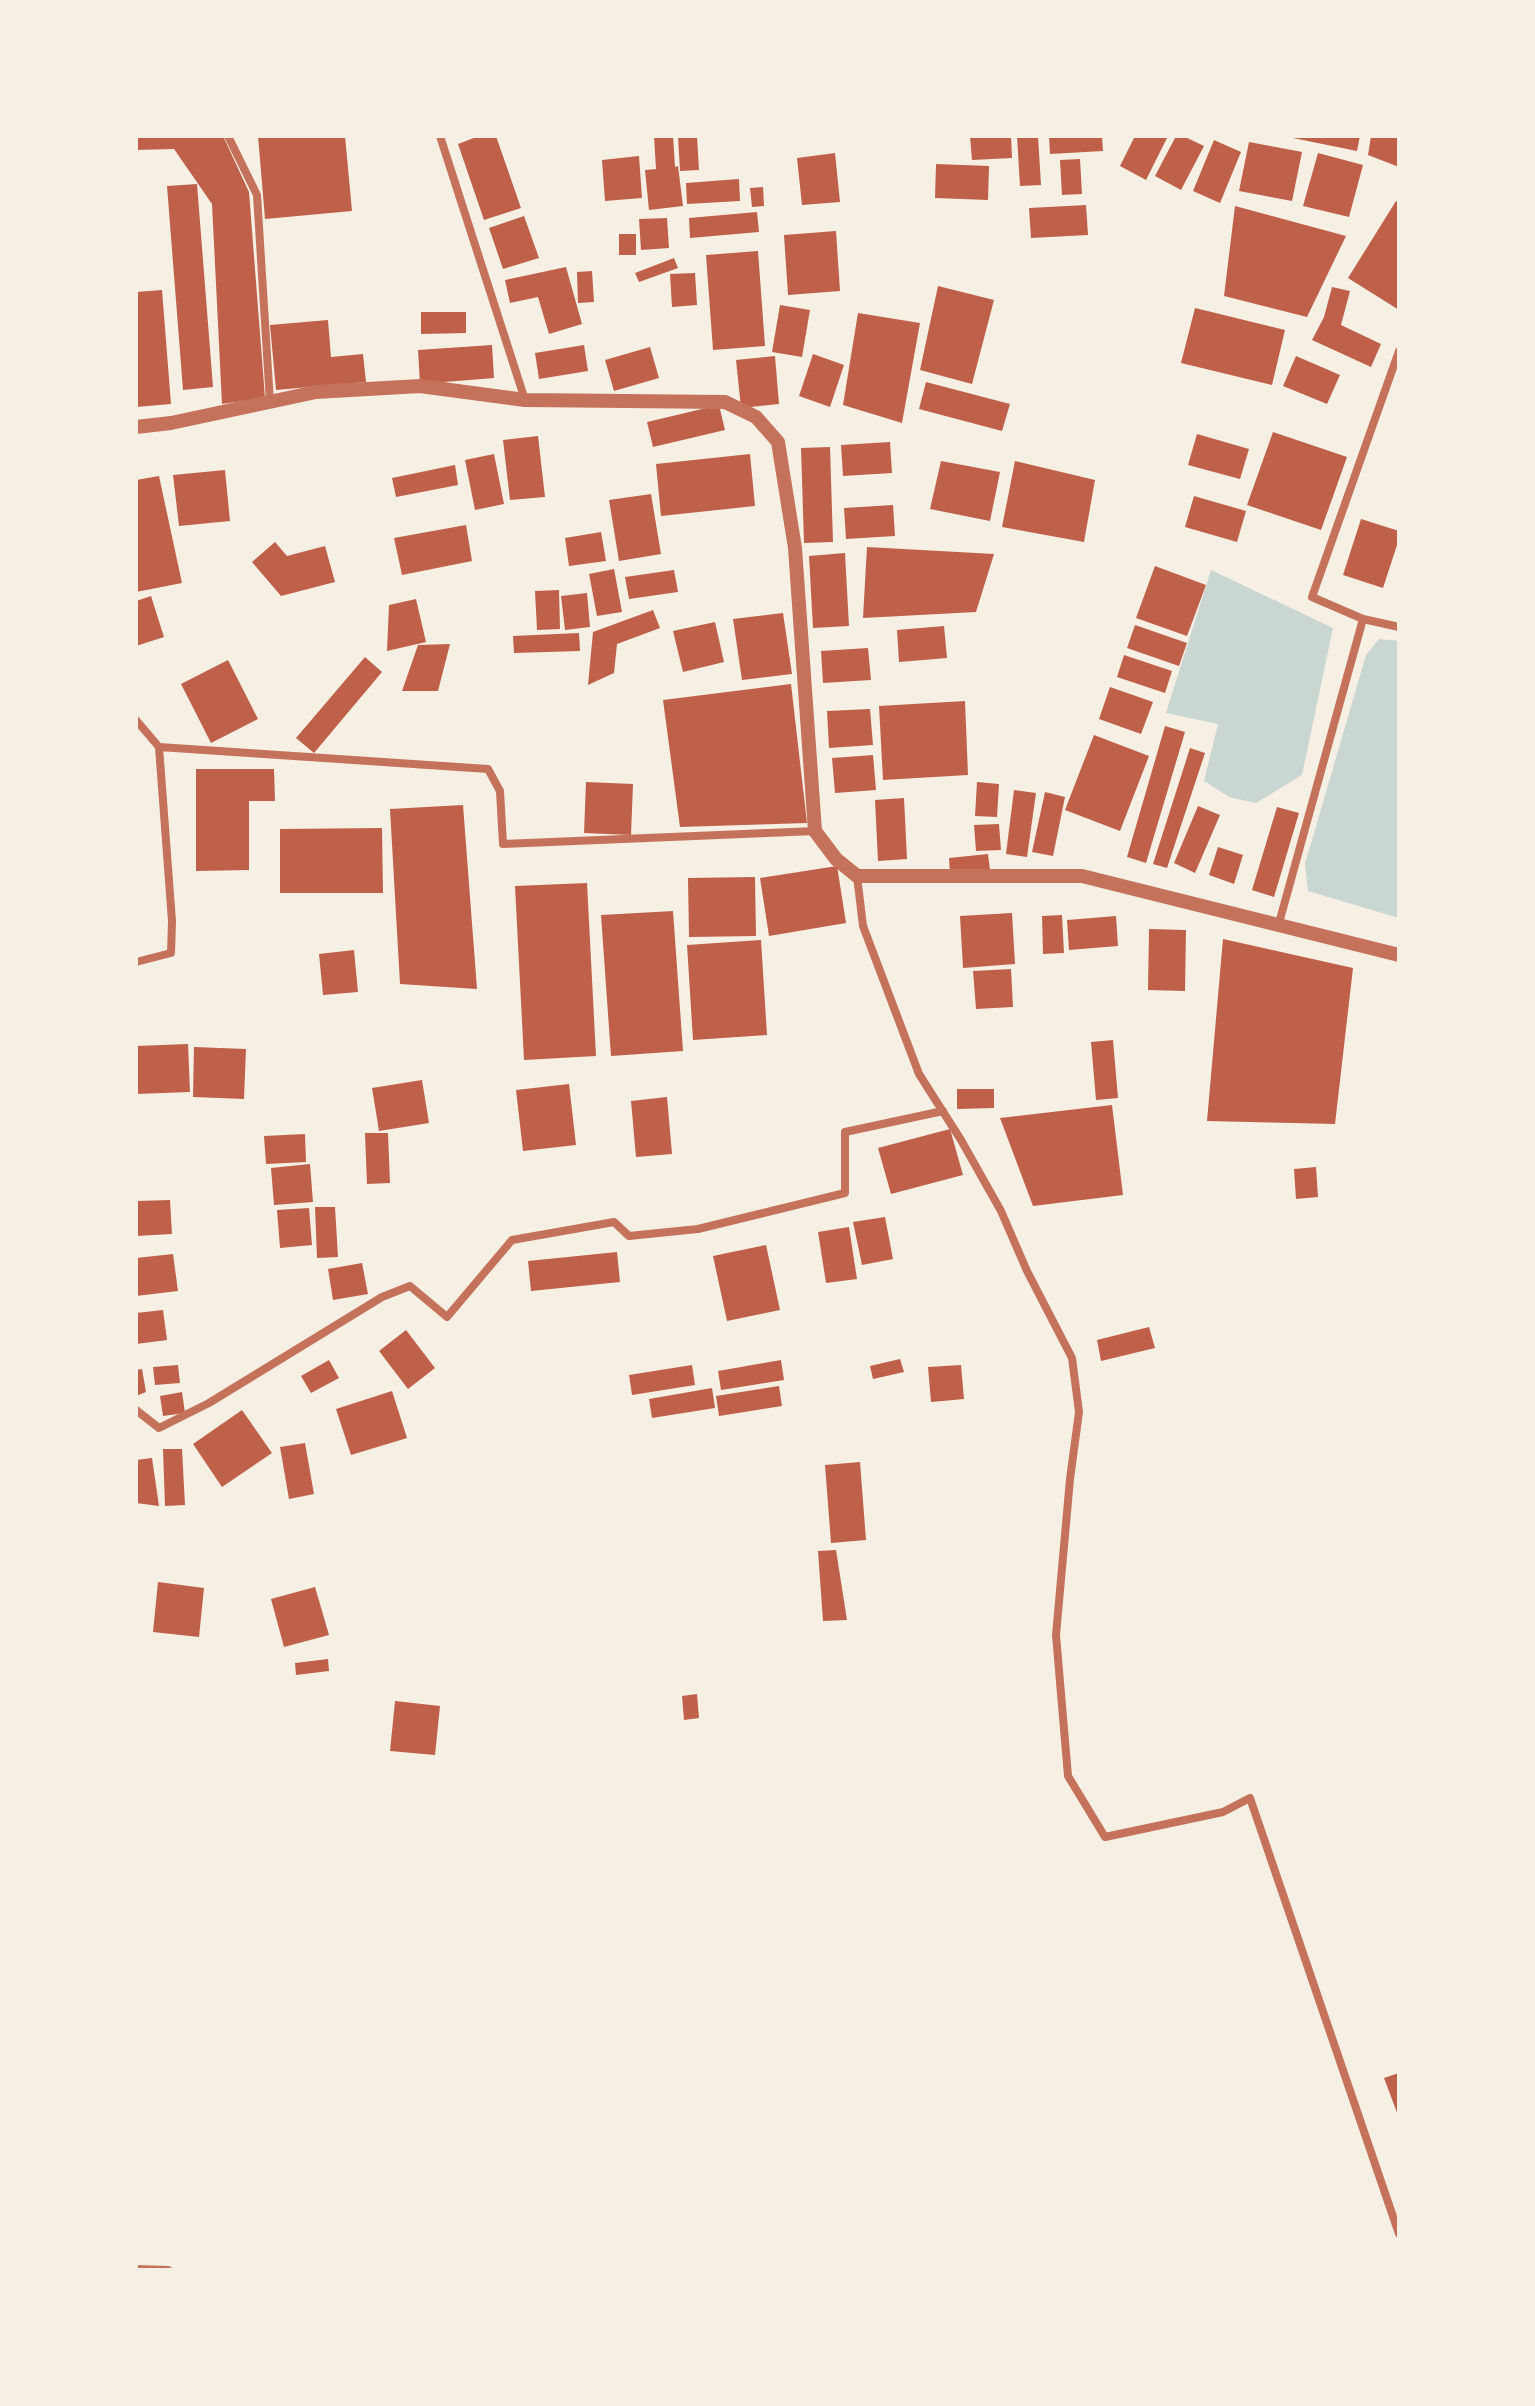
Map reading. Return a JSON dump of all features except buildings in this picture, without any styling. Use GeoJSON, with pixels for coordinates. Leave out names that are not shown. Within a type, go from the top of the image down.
{"type":"FeatureCollection","features":[{"type":"Feature","properties":{"kind":"street"},"geometry":{"type":"LineString","coordinates":[[228,136],[257,195],[270,402]]}},
{"type":"Feature","properties":{"kind":"street"},"geometry":{"type":"LineString","coordinates":[[440,136],[525,400]]}},
{"type":"Feature","properties":{"kind":"street"},"geometry":{"type":"LineString","coordinates":[[1399,351],[1312,597],[1363,619],[1399,627]]}},
{"type":"Feature","properties":{"kind":"street"},"geometry":{"type":"LineString","coordinates":[[136,427],[171,423],[316,392],[420,386],[525,400],[725,402],[756,417],[778,442],[795,548],[815,831],[836,859],[857,876],[1082,876],[1399,955]]}},
{"type":"Feature","properties":{"kind":"street"},"geometry":{"type":"LineString","coordinates":[[1279,923],[1363,619]]}},
{"type":"Feature","properties":{"kind":"street"},"geometry":{"type":"LineString","coordinates":[[136,720],[159,747],[172,921],[171,953],[136,962]]}},
{"type":"Feature","properties":{"kind":"street"},"geometry":{"type":"LineString","coordinates":[[159,747],[488,769],[500,791],[503,844],[815,831]]}},
{"type":"Feature","properties":{"kind":"street"},"geometry":{"type":"LineString","coordinates":[[857,876],[863,926],[919,1074],[1001,1211],[1027,1271],[1072,1358],[1079,1412],[1056,1635],[1068,1776],[1105,1837],[1223,1812],[1250,1798],[1399,2234]]}},
{"type":"Feature","properties":{"kind":"street"},"geometry":{"type":"LineString","coordinates":[[136,1410],[159,1428],[174,1422],[382,1297],[410,1286],[447,1317],[512,1240],[614,1222],[629,1236],[698,1229],[845,1193],[845,1132],[943,1111]]}},
{"type":"Feature","properties":{"kind":"street"},"geometry":{"type":"LineString","coordinates":[[136,2269],[168,2270]]}},
{"type":"Feature","properties":{"kind":"shaded area"},"geometry":{"type":"Polygon","coordinates":[[[1211,570],[1333,628],[1302,775],[1256,803],[1229,797],[1204,781],[1218,724],[1166,713],[1211,570]]]}},
{"type":"Feature","properties":{"kind":"shaded area"},"geometry":{"type":"Polygon","coordinates":[[[1379,639],[1399,641],[1399,918],[1308,891],[1305,864],[1366,655],[1379,639]]]}}]}
